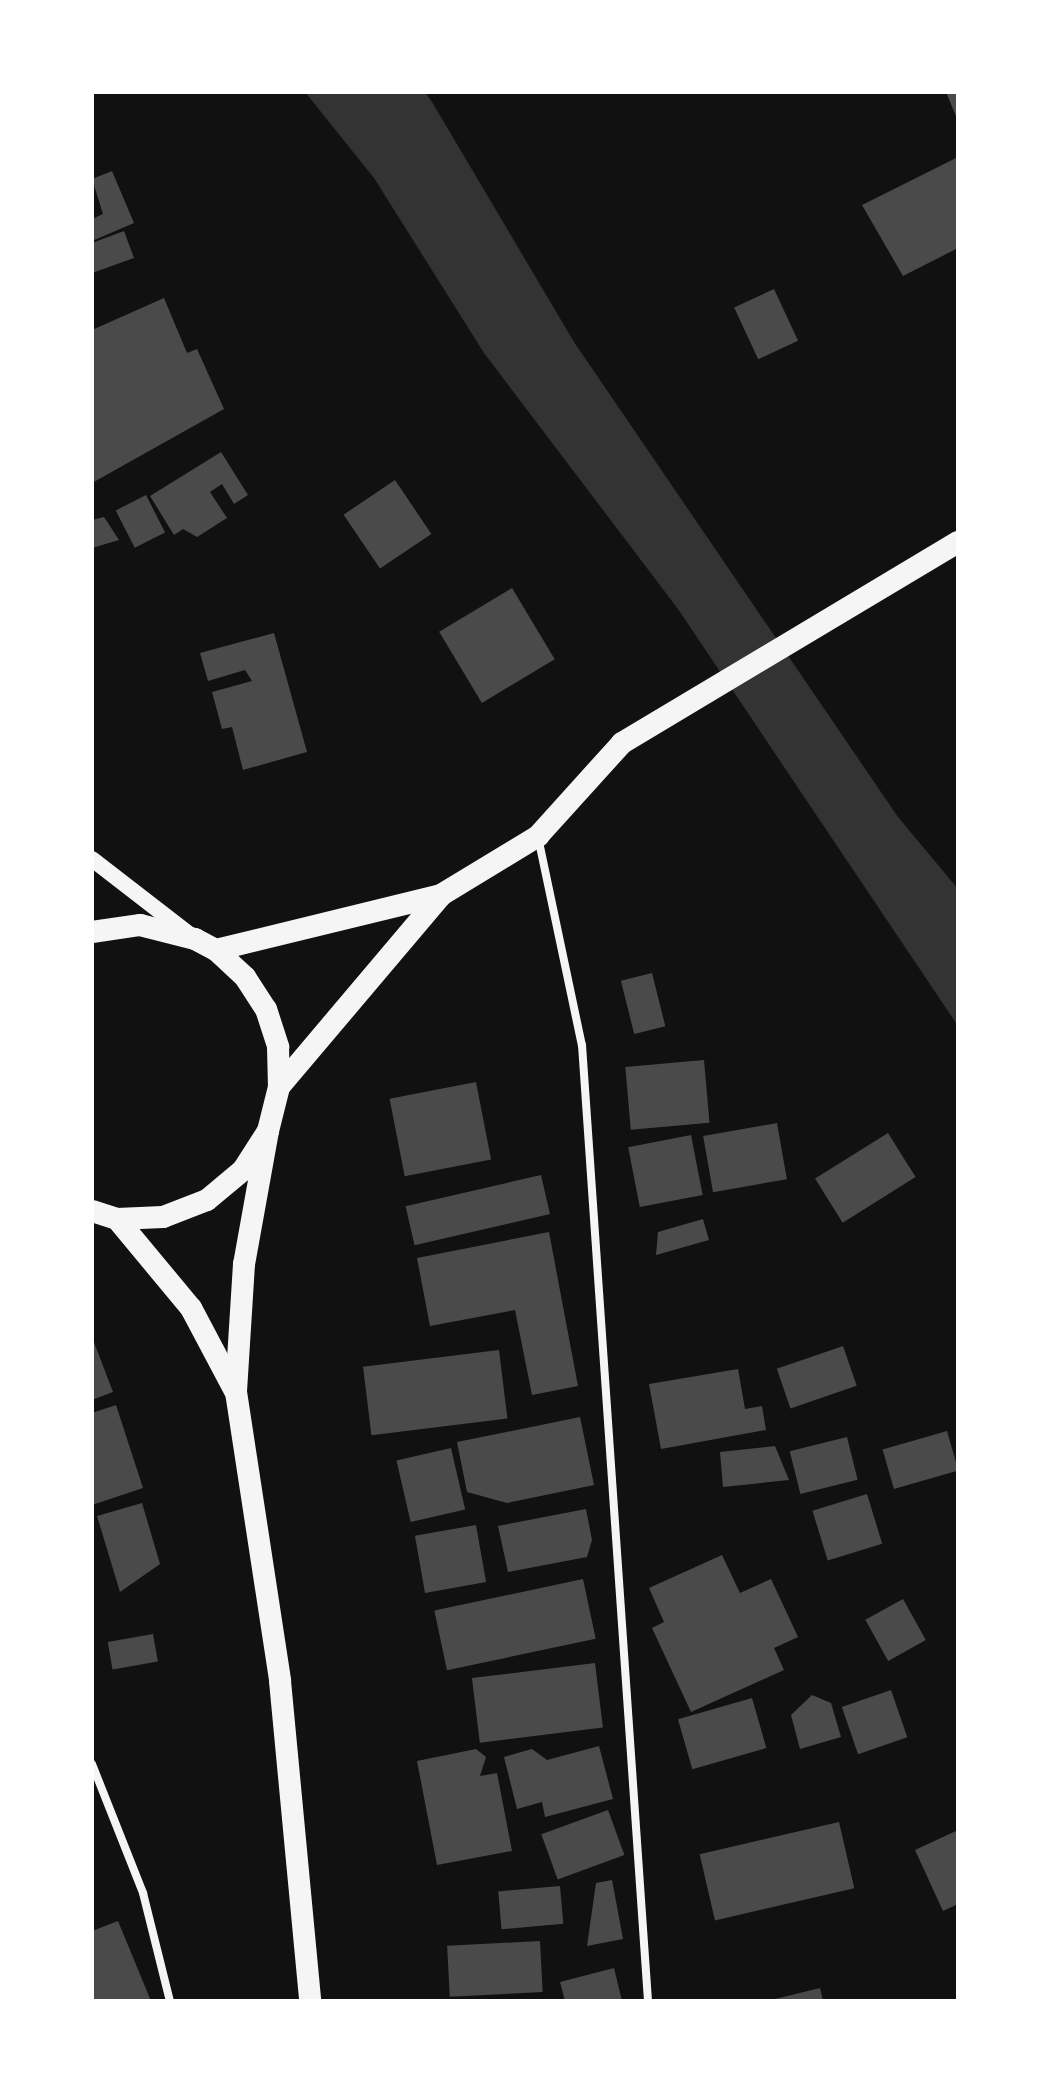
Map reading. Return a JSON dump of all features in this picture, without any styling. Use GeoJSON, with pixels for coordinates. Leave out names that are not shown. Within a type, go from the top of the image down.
{"type":"FeatureCollection","features":[{"type":"Feature","properties":{"kind":"highway"},"geometry":{"type":"LineString","coordinates":[[216,950],[441,895],[538,836],[622,743],[958,542]]}},
{"type":"Feature","properties":{"kind":"highway"},"geometry":{"type":"LineString","coordinates":[[279,1087],[441,895]]}},
{"type":"Feature","properties":{"kind":"highway"},"geometry":{"type":"LineString","coordinates":[[92,932],[140,925],[195,939],[216,950],[245,977],[266,1009],[278,1047],[279,1087],[244,1264],[236,1392],[280,1681],[310,2001]]}},
{"type":"Feature","properties":{"kind":"highway"},"geometry":{"type":"LineString","coordinates":[[92,1211],[117,1219],[163,1217],[207,1200],[243,1170],[268,1131]]}},
{"type":"Feature","properties":{"kind":"highway"},"geometry":{"type":"LineString","coordinates":[[117,1219],[191,1308],[236,1392]]}},
{"type":"Feature","properties":{"kind":"main road"},"geometry":{"type":"LineString","coordinates":[[92,859],[195,939]]}},
{"type":"Feature","properties":{"kind":"street"},"geometry":{"type":"LineString","coordinates":[[538,836],[582,1045],[648,2001]]}},
{"type":"Feature","properties":{"kind":"street"},"geometry":{"type":"LineString","coordinates":[[92,1764],[143,1893],[170,2001]]}},
{"type":"Feature","properties":{"kind":"shaded area"},"geometry":{"type":"Polygon","coordinates":[[[305,92],[425,92],[432,102],[574,342],[898,817],[958,889],[958,1026],[678,609],[484,353],[374,178],[305,92]]]}},
{"type":"Feature","properties":{"kind":"building"},"geometry":{"type":"Polygon","coordinates":[[[946,92],[958,92],[958,121],[946,92]]]}},
{"type":"Feature","properties":{"kind":"building"},"geometry":{"type":"Polygon","coordinates":[[[958,157],[958,248],[903,276],[862,205],[958,157]]]}},
{"type":"Feature","properties":{"kind":"building"},"geometry":{"type":"Polygon","coordinates":[[[112,171],[134,223],[92,241],[92,219],[103,214],[92,179],[112,171]]]}},
{"type":"Feature","properties":{"kind":"building"},"geometry":{"type":"Polygon","coordinates":[[[124,231],[134,258],[92,273],[92,243],[124,231]]]}},
{"type":"Feature","properties":{"kind":"building"},"geometry":{"type":"Polygon","coordinates":[[[774,289],[798,341],[758,359],[734,308],[774,289]]]}},
{"type":"Feature","properties":{"kind":"building"},"geometry":{"type":"Polygon","coordinates":[[[164,298],[187,353],[197,349],[224,409],[92,483],[92,330],[164,298]]]}},
{"type":"Feature","properties":{"kind":"building"},"geometry":{"type":"Polygon","coordinates":[[[221,452],[248,495],[234,504],[222,484],[210,492],[227,518],[197,537],[183,529],[174,535],[150,496],[221,452]]]}},
{"type":"Feature","properties":{"kind":"building"},"geometry":{"type":"Polygon","coordinates":[[[395,480],[431,534],[380,569],[344,515],[395,480]]]}},
{"type":"Feature","properties":{"kind":"building"},"geometry":{"type":"Polygon","coordinates":[[[146,495],[165,532],[135,548],[116,510],[146,495]]]}},
{"type":"Feature","properties":{"kind":"building"},"geometry":{"type":"Polygon","coordinates":[[[104,517],[119,540],[92,548],[92,520],[104,517]]]}},
{"type":"Feature","properties":{"kind":"building"},"geometry":{"type":"Polygon","coordinates":[[[512,588],[555,659],[482,703],[439,632],[512,588]]]}},
{"type":"Feature","properties":{"kind":"building"},"geometry":{"type":"Polygon","coordinates":[[[274,633],[307,752],[243,770],[232,727],[222,729],[212,692],[252,681],[245,670],[208,681],[200,653],[274,633]]]}},
{"type":"Feature","properties":{"kind":"building"},"geometry":{"type":"Polygon","coordinates":[[[652,973],[665,1026],[634,1034],[621,981],[652,973]]]}},
{"type":"Feature","properties":{"kind":"building"},"geometry":{"type":"Polygon","coordinates":[[[704,1060],[709,1123],[631,1130],[625,1067],[704,1060]]]}},
{"type":"Feature","properties":{"kind":"building"},"geometry":{"type":"Polygon","coordinates":[[[476,1082],[491,1160],[405,1176],[390,1099],[476,1082]]]}},
{"type":"Feature","properties":{"kind":"building"},"geometry":{"type":"Polygon","coordinates":[[[777,1123],[787,1179],[713,1192],[703,1136],[777,1123]]]}},
{"type":"Feature","properties":{"kind":"building"},"geometry":{"type":"Polygon","coordinates":[[[888,1133],[916,1177],[843,1223],[815,1179],[888,1133]]]}},
{"type":"Feature","properties":{"kind":"building"},"geometry":{"type":"Polygon","coordinates":[[[691,1135],[703,1195],[640,1207],[628,1147],[691,1135]]]}},
{"type":"Feature","properties":{"kind":"building"},"geometry":{"type":"Polygon","coordinates":[[[541,1175],[550,1214],[415,1245],[406,1206],[541,1175]]]}},
{"type":"Feature","properties":{"kind":"building"},"geometry":{"type":"Polygon","coordinates":[[[703,1219],[709,1240],[656,1255],[658,1232],[703,1219]]]}},
{"type":"Feature","properties":{"kind":"building"},"geometry":{"type":"Polygon","coordinates":[[[549,1232],[578,1386],[532,1395],[515,1310],[430,1326],[417,1258],[549,1232]]]}},
{"type":"Feature","properties":{"kind":"building"},"geometry":{"type":"Polygon","coordinates":[[[92,1337],[113,1392],[92,1400],[92,1337]]]}},
{"type":"Feature","properties":{"kind":"building"},"geometry":{"type":"Polygon","coordinates":[[[843,1346],[857,1386],[790,1409],[777,1369],[843,1346]]]}},
{"type":"Feature","properties":{"kind":"building"},"geometry":{"type":"Polygon","coordinates":[[[499,1350],[507,1418],[371,1435],[363,1367],[499,1350]]]}},
{"type":"Feature","properties":{"kind":"building"},"geometry":{"type":"Polygon","coordinates":[[[738,1369],[745,1409],[762,1406],[766,1430],[661,1449],[649,1384],[738,1369]]]}},
{"type":"Feature","properties":{"kind":"building"},"geometry":{"type":"Polygon","coordinates":[[[116,1405],[143,1488],[92,1505],[92,1413],[116,1405]]]}},
{"type":"Feature","properties":{"kind":"building"},"geometry":{"type":"Polygon","coordinates":[[[580,1417],[594,1485],[507,1503],[467,1492],[457,1442],[580,1417]]]}},
{"type":"Feature","properties":{"kind":"building"},"geometry":{"type":"Polygon","coordinates":[[[947,1431],[958,1470],[894,1489],[883,1449],[947,1431]]]}},
{"type":"Feature","properties":{"kind":"building"},"geometry":{"type":"Polygon","coordinates":[[[847,1437],[858,1480],[800,1494],[790,1451],[847,1437]]]}},
{"type":"Feature","properties":{"kind":"building"},"geometry":{"type":"Polygon","coordinates":[[[775,1446],[789,1480],[723,1487],[720,1452],[775,1446]]]}},
{"type":"Feature","properties":{"kind":"building"},"geometry":{"type":"Polygon","coordinates":[[[451,1448],[465,1509],[411,1522],[396,1461],[451,1448]]]}},
{"type":"Feature","properties":{"kind":"building"},"geometry":{"type":"Polygon","coordinates":[[[867,1494],[882,1544],[828,1560],[812,1511],[867,1494]]]}},
{"type":"Feature","properties":{"kind":"building"},"geometry":{"type":"Polygon","coordinates":[[[142,1503],[160,1564],[120,1592],[97,1516],[142,1503]]]}},
{"type":"Feature","properties":{"kind":"building"},"geometry":{"type":"Polygon","coordinates":[[[586,1509],[592,1540],[587,1557],[508,1572],[498,1526],[586,1509]]]}},
{"type":"Feature","properties":{"kind":"building"},"geometry":{"type":"Polygon","coordinates":[[[476,1525],[486,1582],[425,1593],[415,1536],[476,1525]]]}},
{"type":"Feature","properties":{"kind":"building"},"geometry":{"type":"Polygon","coordinates":[[[722,1555],[740,1593],[771,1579],[798,1637],[774,1648],[784,1670],[691,1712],[652,1628],[664,1622],[649,1588],[722,1555]]]}},
{"type":"Feature","properties":{"kind":"building"},"geometry":{"type":"Polygon","coordinates":[[[583,1579],[596,1639],[447,1670],[434,1611],[583,1579]]]}},
{"type":"Feature","properties":{"kind":"building"},"geometry":{"type":"Polygon","coordinates":[[[903,1599],[926,1640],[888,1661],[865,1620],[903,1599]]]}},
{"type":"Feature","properties":{"kind":"building"},"geometry":{"type":"Polygon","coordinates":[[[153,1634],[158,1662],[113,1670],[108,1642],[153,1634]]]}},
{"type":"Feature","properties":{"kind":"building"},"geometry":{"type":"Polygon","coordinates":[[[595,1663],[603,1728],[480,1743],[472,1678],[595,1663]]]}},
{"type":"Feature","properties":{"kind":"building"},"geometry":{"type":"Polygon","coordinates":[[[891,1690],[907,1737],[858,1754],[842,1707],[891,1690]]]}},
{"type":"Feature","properties":{"kind":"building"},"geometry":{"type":"Polygon","coordinates":[[[812,1695],[831,1703],[841,1737],[800,1749],[791,1715],[812,1695]]]}},
{"type":"Feature","properties":{"kind":"building"},"geometry":{"type":"Polygon","coordinates":[[[752,1698],[766,1748],[692,1769],[678,1719],[752,1698]]]}},
{"type":"Feature","properties":{"kind":"building"},"geometry":{"type":"Polygon","coordinates":[[[599,1746],[613,1799],[545,1817],[542,1802],[517,1809],[504,1757],[532,1749],[547,1760],[599,1746]]]}},
{"type":"Feature","properties":{"kind":"building"},"geometry":{"type":"Polygon","coordinates":[[[476,1749],[486,1757],[480,1776],[497,1773],[512,1851],[437,1865],[417,1761],[476,1749]]]}},
{"type":"Feature","properties":{"kind":"building"},"geometry":{"type":"Polygon","coordinates":[[[608,1810],[624,1855],[558,1879],[541,1834],[608,1810]]]}},
{"type":"Feature","properties":{"kind":"building"},"geometry":{"type":"Polygon","coordinates":[[[839,1822],[854,1888],[715,1920],[700,1854],[839,1822]]]}},
{"type":"Feature","properties":{"kind":"building"},"geometry":{"type":"Polygon","coordinates":[[[958,1830],[958,1904],[943,1911],[915,1850],[958,1830]]]}},
{"type":"Feature","properties":{"kind":"building"},"geometry":{"type":"Polygon","coordinates":[[[612,1880],[623,1939],[587,1946],[596,1883],[612,1880]]]}},
{"type":"Feature","properties":{"kind":"building"},"geometry":{"type":"Polygon","coordinates":[[[560,1886],[563,1924],[502,1929],[498,1891],[560,1886]]]}},
{"type":"Feature","properties":{"kind":"building"},"geometry":{"type":"Polygon","coordinates":[[[118,1921],[151,2001],[92,2001],[92,1931],[118,1921]]]}},
{"type":"Feature","properties":{"kind":"building"},"geometry":{"type":"Polygon","coordinates":[[[540,1941],[543,1992],[450,1997],[447,1946],[540,1941]]]}},
{"type":"Feature","properties":{"kind":"building"},"geometry":{"type":"Polygon","coordinates":[[[614,1968],[622,2001],[565,2001],[560,1982],[614,1968]]]}},
{"type":"Feature","properties":{"kind":"building"},"geometry":{"type":"Polygon","coordinates":[[[820,1988],[823,2001],[771,2001],[771,2000],[820,1988]]]}}]}
